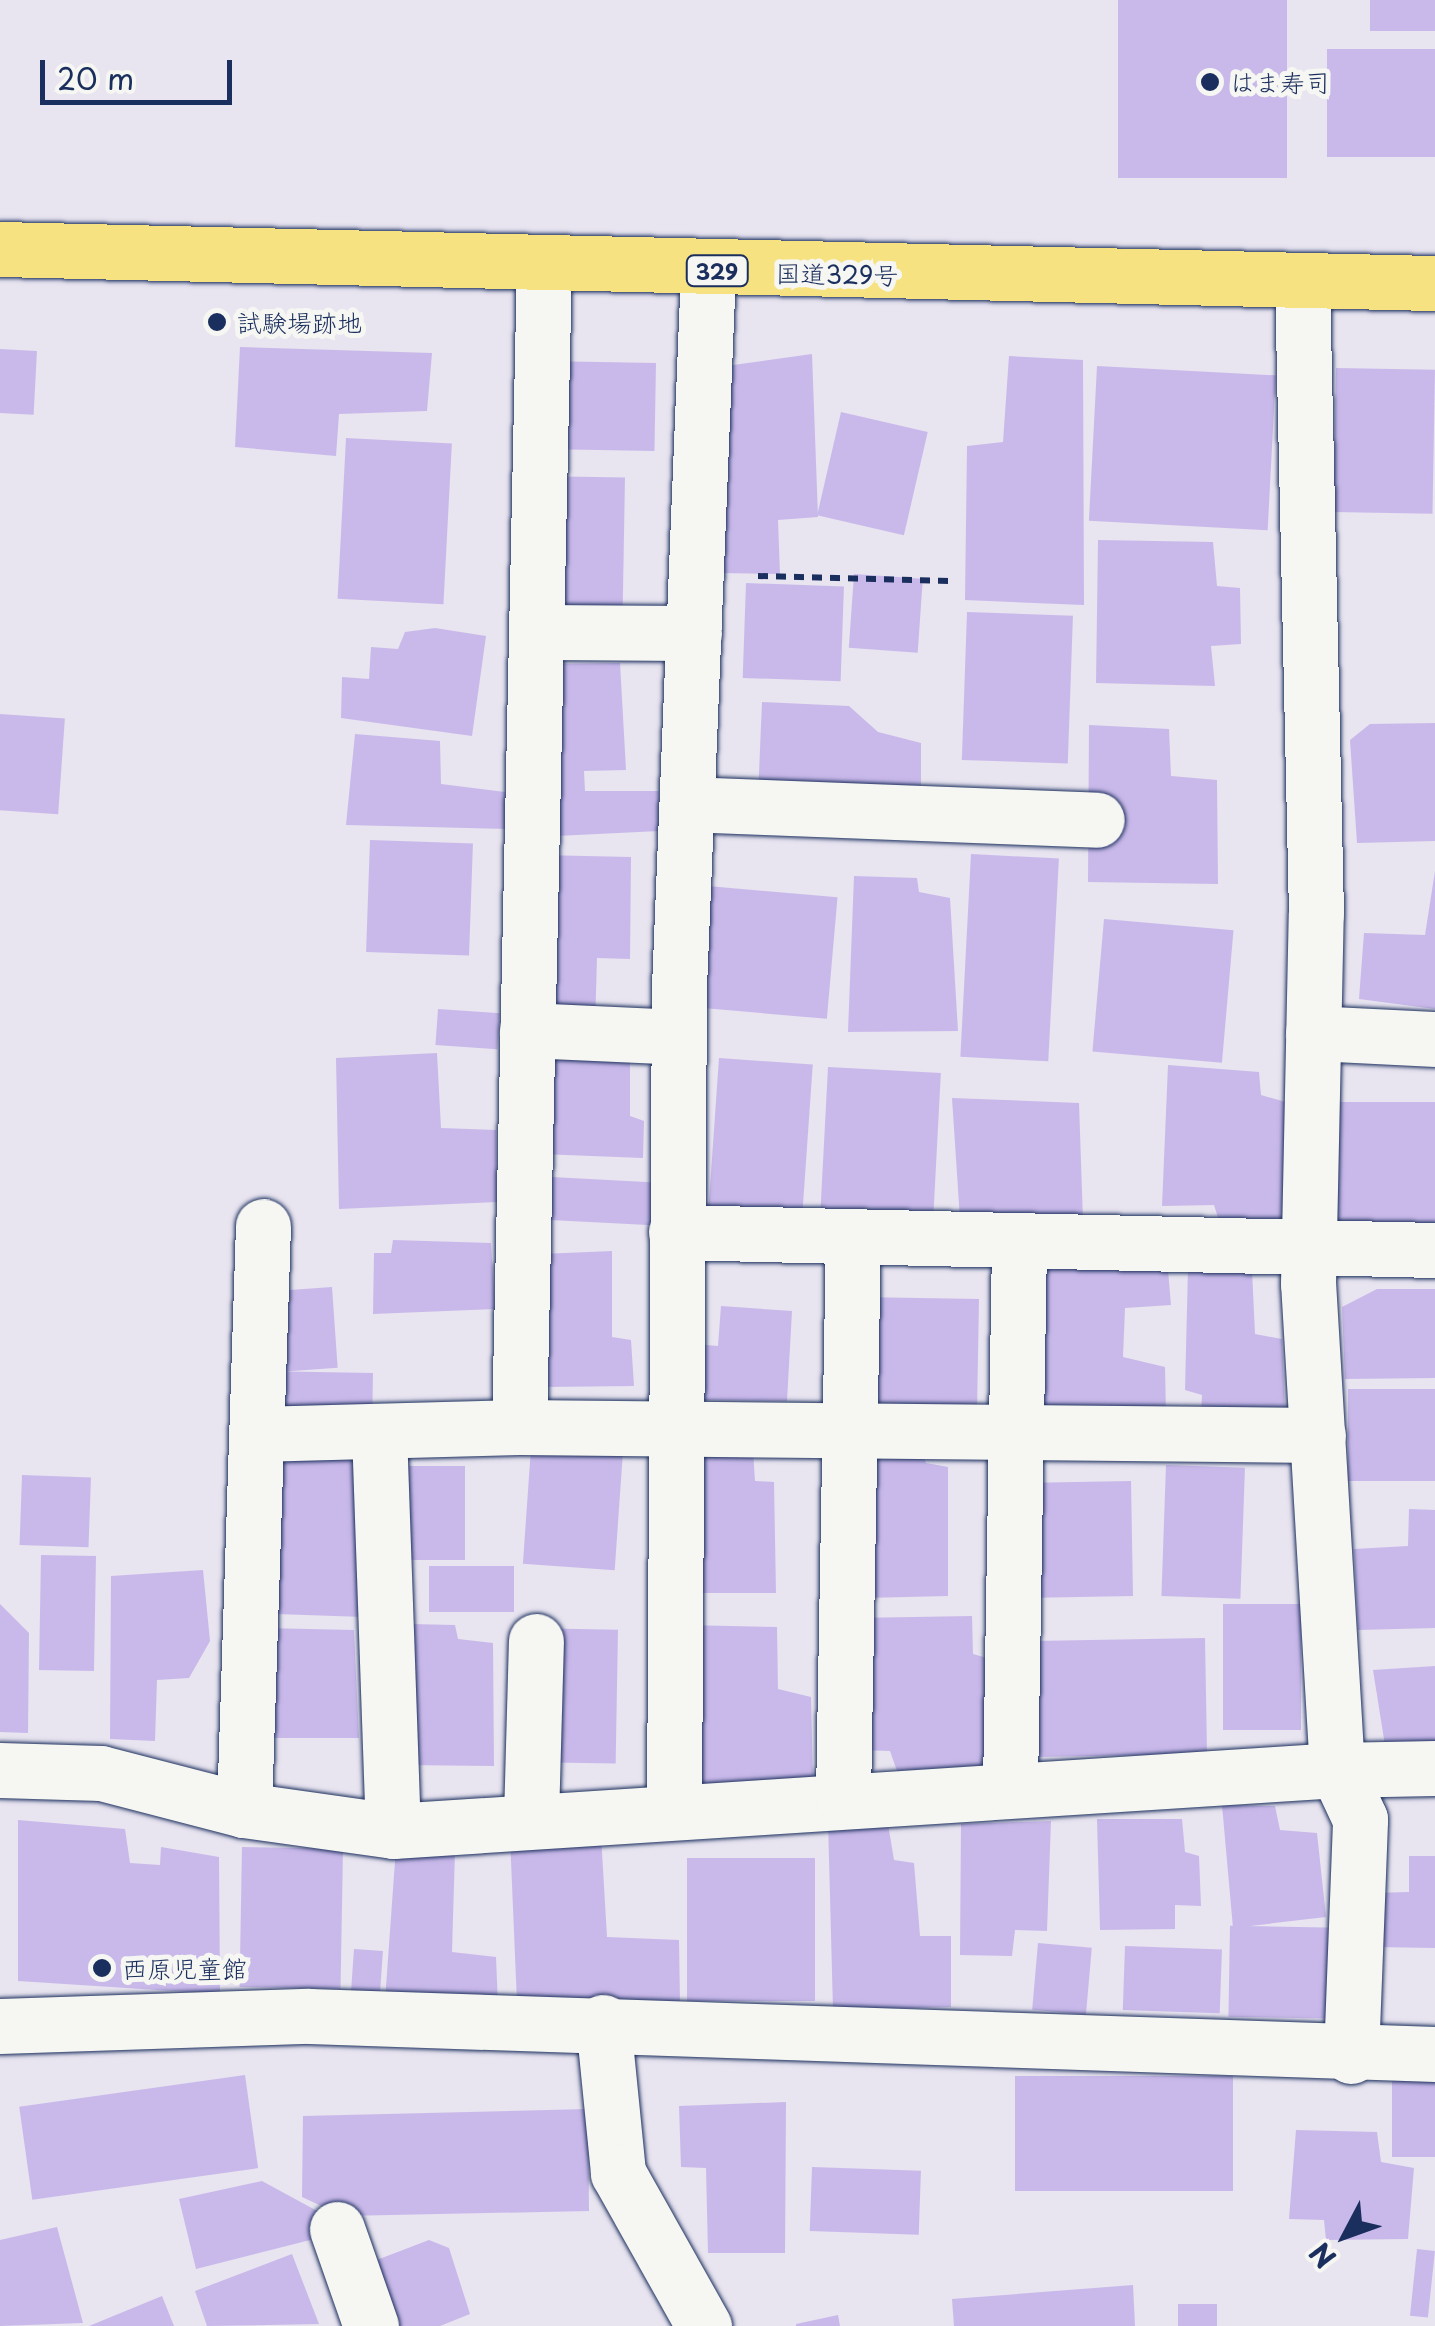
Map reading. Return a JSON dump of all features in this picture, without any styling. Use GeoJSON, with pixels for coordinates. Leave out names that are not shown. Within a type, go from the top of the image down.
{"type":"FeatureCollection","features":[{"type":"Feature","properties":{"kind":"highway","name":"国道329号"},"geometry":{"type":"LineString","coordinates":[[0,249],[708,271],[1302,284],[1435,282]]}},
{"type":"Feature","properties":{"kind":"street"},"geometry":{"type":"LineString","coordinates":[[518,1427],[544,266]]}},
{"type":"Feature","properties":{"kind":"street"},"geometry":{"type":"LineString","coordinates":[[674,1806],[678,1037],[708,271]]}},
{"type":"Feature","properties":{"kind":"street"},"geometry":{"type":"LineString","coordinates":[[1302,284],[1313,1034],[1309,1249],[1337,1770],[1360,1819],[1352,2056]]}},
{"type":"Feature","properties":{"kind":"street"},"geometry":{"type":"LineString","coordinates":[[536,632],[694,633]]}},
{"type":"Feature","properties":{"kind":"street"},"geometry":{"type":"LineString","coordinates":[[687,804],[1097,820]]}},
{"type":"Feature","properties":{"kind":"street"},"geometry":{"type":"LineString","coordinates":[[527,1030],[678,1037]]}},
{"type":"Feature","properties":{"kind":"street"},"geometry":{"type":"LineString","coordinates":[[1313,1034],[1435,1039]]}},
{"type":"Feature","properties":{"kind":"street"},"geometry":{"type":"LineString","coordinates":[[244,1810],[263,1226]]}},
{"type":"Feature","properties":{"kind":"street"},"geometry":{"type":"LineString","coordinates":[[676,1232],[1435,1250]]}},
{"type":"Feature","properties":{"kind":"street"},"geometry":{"type":"LineString","coordinates":[[843,1797],[853,1237]]}},
{"type":"Feature","properties":{"kind":"street"},"geometry":{"type":"LineString","coordinates":[[1010,1787],[1019,1242]]}},
{"type":"Feature","properties":{"kind":"street"},"geometry":{"type":"LineString","coordinates":[[256,1434],[518,1427],[673,1436],[1014,1430],[1318,1435]]}},
{"type":"Feature","properties":{"kind":"street"},"geometry":{"type":"LineString","coordinates":[[379,1432],[393,1831]]}},
{"type":"Feature","properties":{"kind":"street"},"geometry":{"type":"LineString","coordinates":[[532,1818],[536,1641]]}},
{"type":"Feature","properties":{"kind":"street"},"geometry":{"type":"LineString","coordinates":[[0,1770],[100,1772],[244,1810],[393,1831],[674,1806],[1435,1768]]}},
{"type":"Feature","properties":{"kind":"street"},"geometry":{"type":"LineString","coordinates":[[0,2026],[309,2016],[603,2022],[1352,2056],[1435,2054]]}},
{"type":"Feature","properties":{"kind":"street"},"geometry":{"type":"LineString","coordinates":[[603,2022],[618,2173],[704,2326]]}},
{"type":"Feature","properties":{"kind":"street"},"geometry":{"type":"LineString","coordinates":[[337,2229],[370,2326]]}},
{"type":"Feature","properties":{"kind":"path"},"geometry":{"type":"LineString","coordinates":[[697,574],[950,580]]}},
{"type":"Feature","properties":{"kind":"building","name":"はま寿司"},"geometry":{"type":"Polygon","coordinates":[[[1118,0],[1287,0],[1287,178],[1118,178],[1118,0]]]}},
{"type":"Feature","properties":{"kind":"building"},"geometry":{"type":"Polygon","coordinates":[[[1370,0],[1435,0],[1435,31],[1370,31],[1370,0]]]}},
{"type":"Feature","properties":{"kind":"building"},"geometry":{"type":"Polygon","coordinates":[[[1327,49],[1435,49],[1435,157],[1327,157],[1327,49]]]}},
{"type":"Feature","properties":{"kind":"building"},"geometry":{"type":"Polygon","coordinates":[[[240,347],[432,353],[427,411],[339,414],[336,456],[235,447],[240,347]]]}},
{"type":"Feature","properties":{"kind":"building"},"geometry":{"type":"Polygon","coordinates":[[[0,349],[37,351],[34,415],[0,413],[0,349]]]}},
{"type":"Feature","properties":{"kind":"building"},"geometry":{"type":"Polygon","coordinates":[[[812,354],[818,517],[778,520],[780,574],[721,573],[726,366],[812,354]]]}},
{"type":"Feature","properties":{"kind":"building"},"geometry":{"type":"Polygon","coordinates":[[[1009,356],[1083,360],[1084,605],[965,600],[967,446],[1003,442],[1009,356]]]}},
{"type":"Feature","properties":{"kind":"building"},"geometry":{"type":"Polygon","coordinates":[[[543,361],[656,363],[654,451],[541,449],[543,361]]]}},
{"type":"Feature","properties":{"kind":"building"},"geometry":{"type":"Polygon","coordinates":[[[1097,366],[1276,375],[1268,530],[1089,521],[1097,366]]]}},
{"type":"Feature","properties":{"kind":"building"},"geometry":{"type":"Polygon","coordinates":[[[1336,368],[1435,370],[1432,514],[1333,512],[1336,368]]]}},
{"type":"Feature","properties":{"kind":"building"},"geometry":{"type":"Polygon","coordinates":[[[841,412],[928,432],[904,535],[817,515],[841,412]]]}},
{"type":"Feature","properties":{"kind":"building"},"geometry":{"type":"Polygon","coordinates":[[[346,438],[452,444],[443,604],[338,599],[346,438]]]}},
{"type":"Feature","properties":{"kind":"building"},"geometry":{"type":"Polygon","coordinates":[[[534,476],[625,478],[622,627],[531,625],[534,476]]]}},
{"type":"Feature","properties":{"kind":"building"},"geometry":{"type":"Polygon","coordinates":[[[1098,540],[1213,542],[1217,586],[1240,588],[1241,644],[1211,646],[1215,686],[1096,683],[1098,540]]]}},
{"type":"Feature","properties":{"kind":"building"},"geometry":{"type":"Polygon","coordinates":[[[854,574],[923,579],[918,653],[849,648],[854,574]]]}},
{"type":"Feature","properties":{"kind":"building"},"geometry":{"type":"Polygon","coordinates":[[[746,583],[844,586],[841,681],[743,678],[746,583]]]}},
{"type":"Feature","properties":{"kind":"building"},"geometry":{"type":"Polygon","coordinates":[[[967,612],[1073,616],[1068,764],[962,760],[967,612]]]}},
{"type":"Feature","properties":{"kind":"building"},"geometry":{"type":"Polygon","coordinates":[[[435,628],[486,636],[472,736],[341,718],[342,677],[369,679],[371,647],[398,649],[405,632],[435,628]]]}},
{"type":"Feature","properties":{"kind":"building"},"geometry":{"type":"Polygon","coordinates":[[[620,663],[626,770],[584,771],[585,791],[659,791],[659,831],[536,837],[540,664],[620,663]]]}},
{"type":"Feature","properties":{"kind":"building"},"geometry":{"type":"Polygon","coordinates":[[[762,702],[849,706],[878,732],[921,743],[921,789],[758,797],[762,702]]]}},
{"type":"Feature","properties":{"kind":"building"},"geometry":{"type":"Polygon","coordinates":[[[0,714],[65,719],[58,814],[0,810],[0,714]]]}},
{"type":"Feature","properties":{"kind":"building"},"geometry":{"type":"Polygon","coordinates":[[[1435,723],[1435,841],[1357,843],[1350,740],[1370,724],[1435,723]]]}},
{"type":"Feature","properties":{"kind":"building"},"geometry":{"type":"Polygon","coordinates":[[[1089,725],[1169,729],[1171,776],[1217,780],[1218,884],[1088,882],[1089,725]]]}},
{"type":"Feature","properties":{"kind":"building"},"geometry":{"type":"Polygon","coordinates":[[[355,734],[440,741],[441,784],[505,792],[508,829],[346,825],[355,734]]]}},
{"type":"Feature","properties":{"kind":"building"},"geometry":{"type":"Polygon","coordinates":[[[370,840],[473,844],[469,956],[366,952],[370,840]]]}},
{"type":"Feature","properties":{"kind":"building"},"geometry":{"type":"Polygon","coordinates":[[[971,854],[1059,859],[1048,1061],[960,1057],[971,854]]]}},
{"type":"Feature","properties":{"kind":"building"},"geometry":{"type":"Polygon","coordinates":[[[540,855],[631,857],[630,959],[597,958],[595,1027],[533,1026],[540,855]]]}},
{"type":"Feature","properties":{"kind":"building"},"geometry":{"type":"Polygon","coordinates":[[[1435,871],[1435,1009],[1359,999],[1364,933],[1425,935],[1435,871]]]}},
{"type":"Feature","properties":{"kind":"building"},"geometry":{"type":"Polygon","coordinates":[[[854,876],[917,878],[919,892],[950,898],[958,1031],[848,1032],[854,876]]]}},
{"type":"Feature","properties":{"kind":"building"},"geometry":{"type":"Polygon","coordinates":[[[708,886],[838,897],[827,1019],[697,1008],[708,886]]]}},
{"type":"Feature","properties":{"kind":"building"},"geometry":{"type":"Polygon","coordinates":[[[1104,919],[1234,930],[1222,1063],[1092,1051],[1104,919]]]}},
{"type":"Feature","properties":{"kind":"building"},"geometry":{"type":"Polygon","coordinates":[[[438,1009],[500,1013],[497,1049],[435,1045],[438,1009]]]}},
{"type":"Feature","properties":{"kind":"building"},"geometry":{"type":"Polygon","coordinates":[[[437,1053],[441,1128],[496,1130],[497,1202],[339,1209],[336,1058],[437,1053]]]}},
{"type":"Feature","properties":{"kind":"building"},"geometry":{"type":"Polygon","coordinates":[[[537,1056],[630,1060],[630,1116],[644,1121],[643,1158],[540,1154],[537,1056]]]}},
{"type":"Feature","properties":{"kind":"building"},"geometry":{"type":"Polygon","coordinates":[[[719,1058],[813,1065],[802,1216],[708,1210],[719,1058]]]}},
{"type":"Feature","properties":{"kind":"building"},"geometry":{"type":"Polygon","coordinates":[[[1168,1065],[1259,1072],[1261,1095],[1289,1103],[1283,1228],[1220,1224],[1214,1205],[1162,1206],[1168,1065]]]}},
{"type":"Feature","properties":{"kind":"building"},"geometry":{"type":"Polygon","coordinates":[[[828,1067],[941,1073],[933,1217],[820,1211],[828,1067]]]}},
{"type":"Feature","properties":{"kind":"building"},"geometry":{"type":"Polygon","coordinates":[[[952,1098],[1079,1103],[1083,1221],[960,1219],[952,1098]]]}},
{"type":"Feature","properties":{"kind":"building"},"geometry":{"type":"Polygon","coordinates":[[[1337,1102],[1435,1102],[1435,1235],[1337,1235],[1337,1102]]]}},
{"type":"Feature","properties":{"kind":"building"},"geometry":{"type":"Polygon","coordinates":[[[533,1176],[660,1183],[658,1226],[531,1219],[533,1176]]]}},
{"type":"Feature","properties":{"kind":"building"},"geometry":{"type":"Polygon","coordinates":[[[393,1240],[491,1243],[495,1309],[373,1314],[374,1253],[391,1253],[393,1240]]]}},
{"type":"Feature","properties":{"kind":"building"},"geometry":{"type":"Polygon","coordinates":[[[1166,1247],[1171,1305],[1125,1308],[1123,1357],[1165,1367],[1166,1414],[1013,1415],[1035,1250],[1166,1247]]]}},
{"type":"Feature","properties":{"kind":"building"},"geometry":{"type":"Polygon","coordinates":[[[612,1251],[612,1337],[631,1340],[634,1386],[544,1387],[541,1254],[612,1251]]]}},
{"type":"Feature","properties":{"kind":"building"},"geometry":{"type":"Polygon","coordinates":[[[1188,1268],[1252,1270],[1255,1334],[1282,1339],[1285,1414],[1201,1415],[1202,1395],[1185,1390],[1188,1268]]]}},
{"type":"Feature","properties":{"kind":"building"},"geometry":{"type":"Polygon","coordinates":[[[332,1287],[338,1368],[271,1372],[265,1292],[332,1287]]]}},
{"type":"Feature","properties":{"kind":"building"},"geometry":{"type":"Polygon","coordinates":[[[1377,1289],[1435,1289],[1435,1378],[1345,1379],[1342,1307],[1377,1289]]]}},
{"type":"Feature","properties":{"kind":"building"},"geometry":{"type":"Polygon","coordinates":[[[860,1297],[979,1299],[977,1407],[858,1405],[860,1297]]]}},
{"type":"Feature","properties":{"kind":"building"},"geometry":{"type":"Polygon","coordinates":[[[721,1306],[792,1311],[787,1401],[698,1400],[694,1344],[718,1346],[721,1306]]]}},
{"type":"Feature","properties":{"kind":"building"},"geometry":{"type":"Polygon","coordinates":[[[273,1371],[373,1373],[372,1419],[272,1417],[273,1371]]]}},
{"type":"Feature","properties":{"kind":"building"},"geometry":{"type":"Polygon","coordinates":[[[1348,1389],[1435,1389],[1435,1481],[1348,1481],[1348,1389]]]}},
{"type":"Feature","properties":{"kind":"building"},"geometry":{"type":"Polygon","coordinates":[[[919,1440],[926,1463],[948,1467],[948,1596],[864,1598],[864,1443],[919,1440]]]}},
{"type":"Feature","properties":{"kind":"building"},"geometry":{"type":"Polygon","coordinates":[[[251,1441],[370,1445],[364,1617],[245,1613],[251,1441]]]}},
{"type":"Feature","properties":{"kind":"building"},"geometry":{"type":"Polygon","coordinates":[[[695,1446],[753,1450],[755,1481],[774,1482],[776,1593],[695,1593],[695,1446]]]}},
{"type":"Feature","properties":{"kind":"building"},"geometry":{"type":"Polygon","coordinates":[[[531,1448],[623,1454],[615,1570],[523,1564],[531,1448]]]}},
{"type":"Feature","properties":{"kind":"building"},"geometry":{"type":"Polygon","coordinates":[[[1166,1465],[1245,1468],[1240,1599],[1161,1596],[1166,1465]]]}},
{"type":"Feature","properties":{"kind":"building"},"geometry":{"type":"Polygon","coordinates":[[[393,1466],[465,1466],[465,1560],[393,1560],[393,1466]]]}},
{"type":"Feature","properties":{"kind":"building"},"geometry":{"type":"Polygon","coordinates":[[[22,1475],[91,1477],[89,1547],[20,1545],[22,1475]]]}},
{"type":"Feature","properties":{"kind":"building"},"geometry":{"type":"Polygon","coordinates":[[[1131,1481],[1133,1596],[1024,1598],[1022,1483],[1131,1481]]]}},
{"type":"Feature","properties":{"kind":"building"},"geometry":{"type":"Polygon","coordinates":[[[1409,1509],[1435,1510],[1435,1628],[1358,1630],[1354,1549],[1408,1546],[1409,1509]]]}},
{"type":"Feature","properties":{"kind":"building"},"geometry":{"type":"Polygon","coordinates":[[[41,1555],[96,1556],[94,1671],[39,1670],[41,1555]]]}},
{"type":"Feature","properties":{"kind":"building"},"geometry":{"type":"Polygon","coordinates":[[[429,1566],[514,1566],[514,1612],[429,1612],[429,1566]]]}},
{"type":"Feature","properties":{"kind":"building"},"geometry":{"type":"Polygon","coordinates":[[[203,1570],[210,1641],[189,1678],[157,1680],[155,1741],[110,1739],[111,1576],[203,1570]]]}},
{"type":"Feature","properties":{"kind":"building"},"geometry":{"type":"Polygon","coordinates":[[[0,1604],[29,1633],[28,1733],[0,1732],[0,1604]]]}},
{"type":"Feature","properties":{"kind":"building"},"geometry":{"type":"Polygon","coordinates":[[[1223,1604],[1301,1604],[1301,1730],[1223,1730],[1223,1604]]]}},
{"type":"Feature","properties":{"kind":"building"},"geometry":{"type":"Polygon","coordinates":[[[972,1616],[973,1654],[987,1658],[991,1765],[897,1771],[890,1751],[859,1750],[855,1618],[972,1616]]]}},
{"type":"Feature","properties":{"kind":"building"},"geometry":{"type":"Polygon","coordinates":[[[410,1624],[455,1625],[458,1639],[493,1643],[494,1766],[402,1765],[410,1624]]]}},
{"type":"Feature","properties":{"kind":"building"},"geometry":{"type":"Polygon","coordinates":[[[684,1625],[777,1627],[778,1689],[811,1697],[813,1781],[684,1790],[684,1625]]]}},
{"type":"Feature","properties":{"kind":"building"},"geometry":{"type":"Polygon","coordinates":[[[264,1628],[354,1630],[359,1738],[255,1738],[264,1628]]]}},
{"type":"Feature","properties":{"kind":"building"},"geometry":{"type":"Polygon","coordinates":[[[524,1628],[618,1630],[616,1764],[522,1762],[524,1628]]]}},
{"type":"Feature","properties":{"kind":"building"},"geometry":{"type":"Polygon","coordinates":[[[1205,1638],[1207,1754],[1036,1757],[1034,1641],[1205,1638]]]}},
{"type":"Feature","properties":{"kind":"building"},"geometry":{"type":"Polygon","coordinates":[[[1435,1666],[1435,1753],[1387,1758],[1373,1670],[1435,1666]]]}},
{"type":"Feature","properties":{"kind":"building"},"geometry":{"type":"Polygon","coordinates":[[[1222,1805],[1275,1806],[1280,1830],[1317,1833],[1326,1917],[1233,1928],[1222,1805]]]}},
{"type":"Feature","properties":{"kind":"building"},"geometry":{"type":"Polygon","coordinates":[[[887,1818],[894,1860],[914,1863],[920,1936],[951,1936],[951,2007],[833,2010],[828,1821],[887,1818]]]}},
{"type":"Feature","properties":{"kind":"building"},"geometry":{"type":"Polygon","coordinates":[[[1097,1819],[1182,1819],[1185,1852],[1199,1856],[1201,1906],[1175,1905],[1175,1929],[1100,1930],[1097,1819]]]}},
{"type":"Feature","properties":{"kind":"building"},"geometry":{"type":"Polygon","coordinates":[[[18,1820],[125,1829],[130,1863],[160,1865],[161,1847],[219,1857],[220,1994],[18,1981],[18,1820]]]}},
{"type":"Feature","properties":{"kind":"building"},"geometry":{"type":"Polygon","coordinates":[[[1051,1821],[1047,1931],[1015,1930],[1012,1956],[960,1955],[961,1824],[1051,1821]]]}},
{"type":"Feature","properties":{"kind":"building"},"geometry":{"type":"Polygon","coordinates":[[[601,1835],[607,1937],[679,1940],[680,2003],[517,2003],[510,1837],[601,1835]]]}},
{"type":"Feature","properties":{"kind":"building"},"geometry":{"type":"Polygon","coordinates":[[[242,1847],[343,1849],[341,1989],[240,1987],[242,1847]]]}},
{"type":"Feature","properties":{"kind":"building"},"geometry":{"type":"Polygon","coordinates":[[[396,1847],[455,1851],[452,1952],[496,1957],[498,2005],[385,2001],[396,1847]]]}},
{"type":"Feature","properties":{"kind":"building"},"geometry":{"type":"Polygon","coordinates":[[[1409,1856],[1435,1856],[1435,1948],[1375,1947],[1373,1893],[1409,1892],[1409,1856]]]}},
{"type":"Feature","properties":{"kind":"building"},"geometry":{"type":"Polygon","coordinates":[[[687,1858],[815,1858],[815,2001],[687,2001],[687,1858]]]}},
{"type":"Feature","properties":{"kind":"building"},"geometry":{"type":"Polygon","coordinates":[[[1230,1926],[1353,1928],[1351,2019],[1228,2017],[1230,1926]]]}},
{"type":"Feature","properties":{"kind":"building"},"geometry":{"type":"Polygon","coordinates":[[[1038,1943],[1092,1948],[1086,2014],[1032,2010],[1038,1943]]]}},
{"type":"Feature","properties":{"kind":"building"},"geometry":{"type":"Polygon","coordinates":[[[1125,1946],[1222,1949],[1220,2013],[1123,2010],[1125,1946]]]}},
{"type":"Feature","properties":{"kind":"building"},"geometry":{"type":"Polygon","coordinates":[[[354,1949],[383,1951],[380,1999],[351,1997],[354,1949]]]}},
{"type":"Feature","properties":{"kind":"building"},"geometry":{"type":"Polygon","coordinates":[[[1392,2069],[1435,2069],[1435,2157],[1392,2157],[1392,2069]]]}},
{"type":"Feature","properties":{"kind":"building"},"geometry":{"type":"Polygon","coordinates":[[[245,2075],[258,2168],[32,2200],[19,2107],[245,2075]]]}},
{"type":"Feature","properties":{"kind":"building"},"geometry":{"type":"Polygon","coordinates":[[[1015,2076],[1233,2076],[1233,2191],[1015,2191],[1015,2076]]]}},
{"type":"Feature","properties":{"kind":"building"},"geometry":{"type":"Polygon","coordinates":[[[786,2102],[785,2253],[708,2253],[706,2168],[681,2167],[679,2106],[786,2102]]]}},
{"type":"Feature","properties":{"kind":"building"},"geometry":{"type":"Polygon","coordinates":[[[588,2109],[589,2211],[343,2216],[302,2197],[303,2116],[588,2109]]]}},
{"type":"Feature","properties":{"kind":"building"},"geometry":{"type":"Polygon","coordinates":[[[1296,2130],[1377,2132],[1381,2162],[1414,2168],[1408,2239],[1326,2240],[1324,2220],[1289,2219],[1296,2130]]]}},
{"type":"Feature","properties":{"kind":"building"},"geometry":{"type":"Polygon","coordinates":[[[812,2167],[921,2171],[919,2235],[810,2231],[812,2167]]]}},
{"type":"Feature","properties":{"kind":"building"},"geometry":{"type":"Polygon","coordinates":[[[262,2181],[319,2212],[326,2236],[196,2269],[179,2199],[262,2181]]]}},
{"type":"Feature","properties":{"kind":"building"},"geometry":{"type":"Polygon","coordinates":[[[57,2227],[83,2323],[0,2326],[0,2240],[57,2227]]]}},
{"type":"Feature","properties":{"kind":"building"},"geometry":{"type":"Polygon","coordinates":[[[429,2240],[449,2248],[470,2314],[440,2326],[384,2326],[361,2266],[429,2240]]]}},
{"type":"Feature","properties":{"kind":"building"},"geometry":{"type":"Polygon","coordinates":[[[1417,2249],[1435,2251],[1428,2318],[1410,2316],[1417,2249]]]}},
{"type":"Feature","properties":{"kind":"building"},"geometry":{"type":"Polygon","coordinates":[[[292,2254],[319,2324],[207,2326],[195,2291],[292,2254]]]}},
{"type":"Feature","properties":{"kind":"building"},"geometry":{"type":"Polygon","coordinates":[[[1133,2285],[1135,2326],[954,2326],[952,2299],[1133,2285]]]}},
{"type":"Feature","properties":{"kind":"building"},"geometry":{"type":"Polygon","coordinates":[[[162,2296],[174,2326],[89,2326],[162,2296]]]}},
{"type":"Feature","properties":{"kind":"building"},"geometry":{"type":"Polygon","coordinates":[[[1178,2304],[1217,2304],[1217,2326],[1178,2326],[1178,2304]]]}},
{"type":"Feature","properties":{"kind":"building"},"geometry":{"type":"Polygon","coordinates":[[[838,2315],[840,2326],[796,2326],[796,2324],[838,2315]]]}},
{"type":"Feature","properties":{"kind":"place","name":"はま寿司"},"geometry":{"type":"Point","coordinates":[1210,82]}},
{"type":"Feature","properties":{"kind":"place","name":"試験場跡地"},"geometry":{"type":"Point","coordinates":[217,322]}},
{"type":"Feature","properties":{"kind":"place","name":"西原児童館"},"geometry":{"type":"Point","coordinates":[102,1968]}}]}
